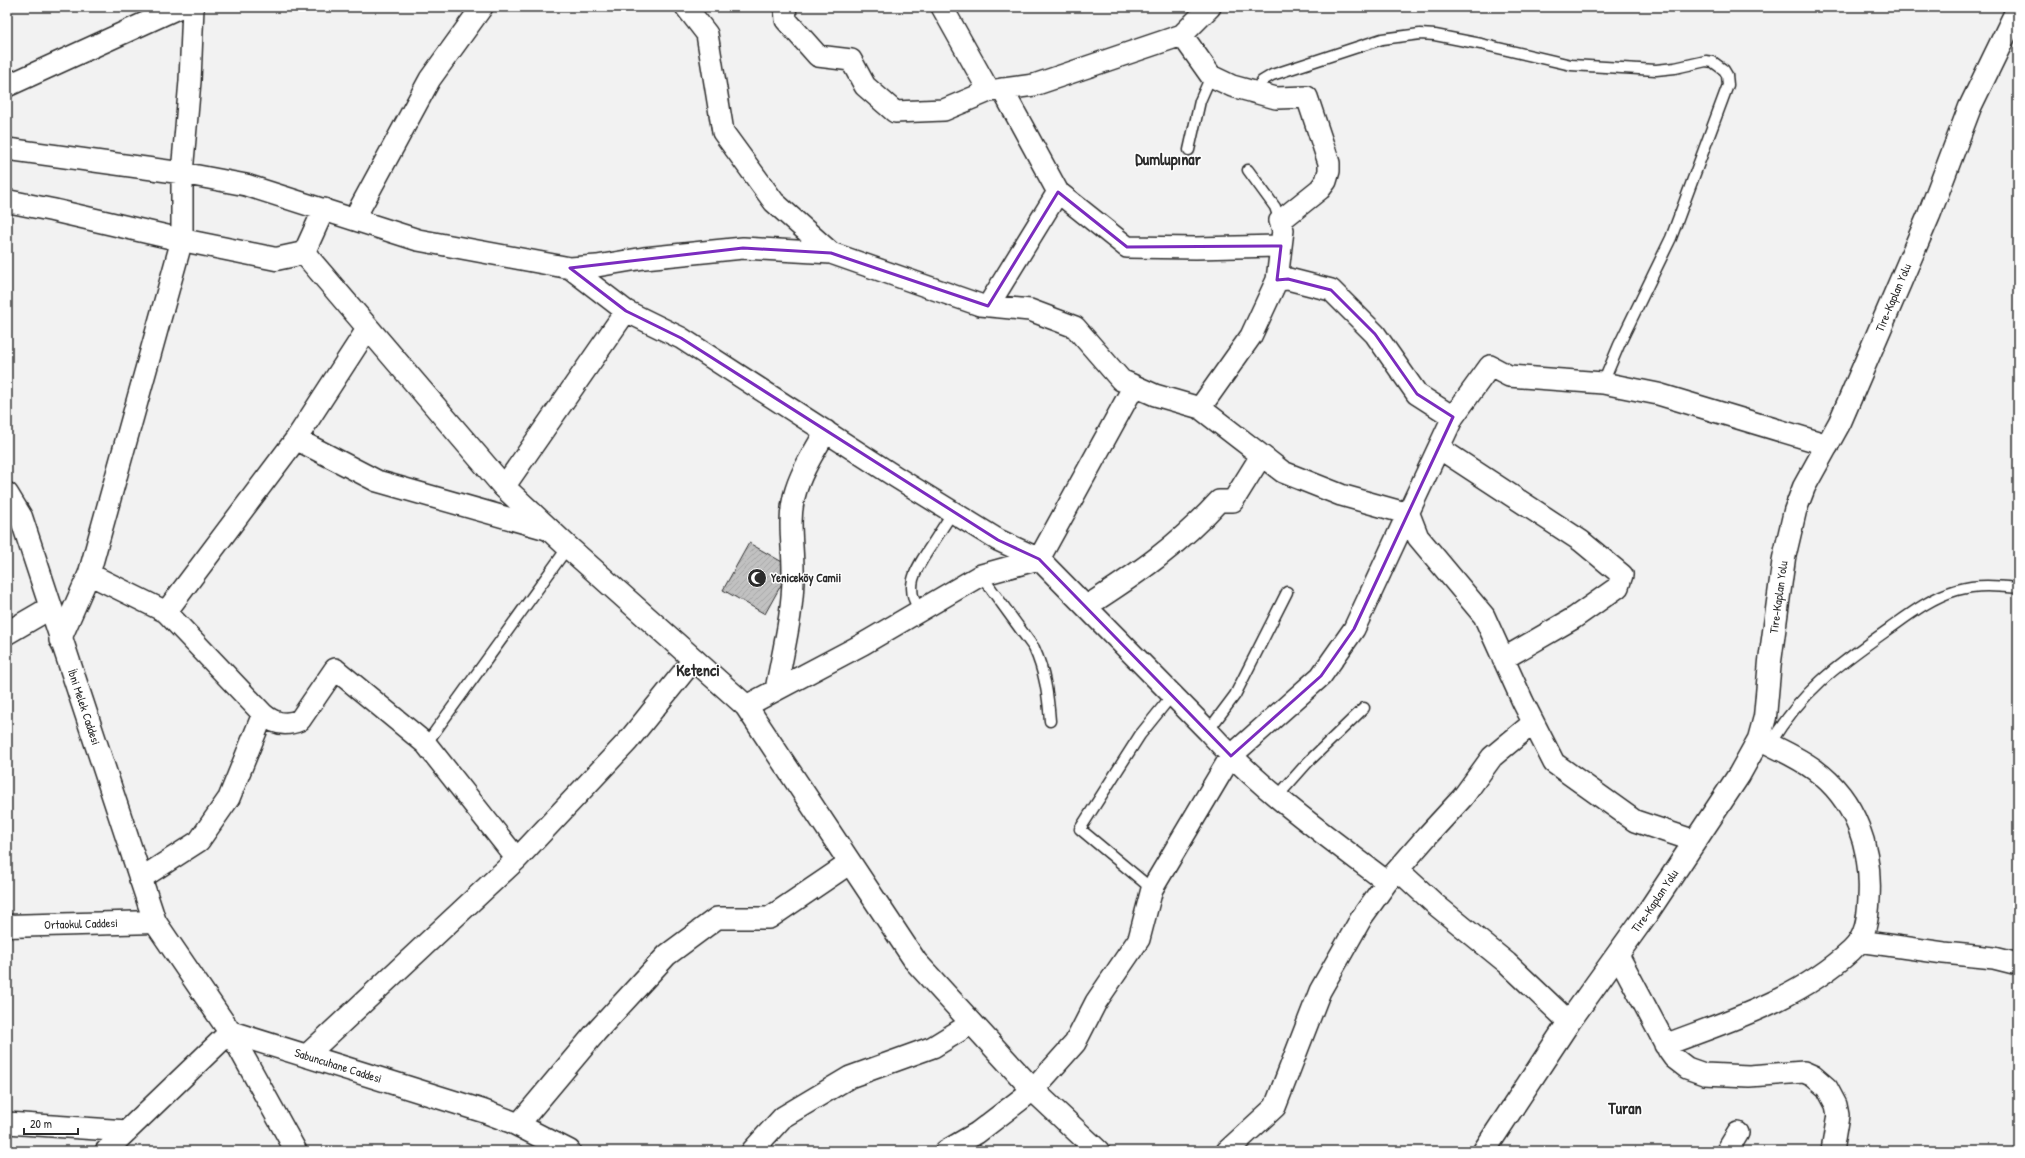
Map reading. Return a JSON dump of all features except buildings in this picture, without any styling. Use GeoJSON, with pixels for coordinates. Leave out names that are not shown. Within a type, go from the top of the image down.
{"type":"FeatureCollection","features":[{"type":"Feature","properties":{"kind":"street"},"geometry":{"type":"LineString","coordinates":[[7,86],[180,7]]}},
{"type":"Feature","properties":{"kind":"street"},"geometry":{"type":"LineString","coordinates":[[60,640],[89,574],[182,240],[182,174],[190,81],[194,7]]}},
{"type":"Feature","properties":{"kind":"street"},"geometry":{"type":"LineString","coordinates":[[354,219],[430,80],[482,7]]}},
{"type":"Feature","properties":{"kind":"street"},"geometry":{"type":"LineString","coordinates":[[686,7],[707,34],[723,132],[774,202],[831,253]]}},
{"type":"Feature","properties":{"kind":"street"},"geometry":{"type":"LineString","coordinates":[[785,7],[786,20],[818,56],[851,60],[865,86],[895,112],[944,110],[996,90],[1034,85],[1182,35],[1210,7]]}},
{"type":"Feature","properties":{"kind":"street"},"geometry":{"type":"LineString","coordinates":[[942,7],[996,90],[1058,192],[1127,247],[1196,248],[1281,246]]}},
{"type":"Feature","properties":{"kind":"street","name":"Tire-Kaplan Yolu"},"geometry":{"type":"LineString","coordinates":[[1484,1151],[1569,1022],[1618,955],[1739,775],[1765,742],[1765,716],[1770,661],[1788,535],[1795,511],[1804,487],[1840,422],[1929,215],[1970,107],[2018,8]]}},
{"type":"Feature","properties":{"kind":"street"},"geometry":{"type":"LineString","coordinates":[[1182,35],[1211,76],[1254,94],[1276,98],[1307,97],[1329,164],[1329,171],[1326,181],[1320,189],[1280,221],[1283,230],[1277,280],[1251,336],[1200,408]]}},
{"type":"Feature","properties":{"kind":"street"},"geometry":{"type":"LineString","coordinates":[[7,149],[182,174],[246,185],[418,240],[570,268],[597,266],[644,258],[743,248],[831,253],[980,305],[1030,310],[1075,326],[1121,380],[1155,395],[1200,408],[1283,472],[1341,496],[1409,514]]}},
{"type":"Feature","properties":{"kind":"street"},"geometry":{"type":"LineString","coordinates":[[988,306],[1058,192]]}},
{"type":"Feature","properties":{"kind":"street"},"geometry":{"type":"LineString","coordinates":[[7,201],[182,240],[276,259],[304,253]]}},
{"type":"Feature","properties":{"kind":"street"},"geometry":{"type":"LineString","coordinates":[[304,253],[324,209]]}},
{"type":"Feature","properties":{"kind":"street"},"geometry":{"type":"LineString","coordinates":[[304,253],[504,487],[568,547],[746,706],[916,962],[1033,1090],[1098,1151]]}},
{"type":"Feature","properties":{"kind":"street"},"geometry":{"type":"LineString","coordinates":[[570,268],[626,311],[681,338],[998,540],[1039,559],[1173,694],[1231,756],[1276,798],[1436,905],[1507,963],[1569,1022]]}},
{"type":"Feature","properties":{"kind":"street"},"geometry":{"type":"LineString","coordinates":[[1277,280],[1288,279],[1331,290],[1375,334],[1417,394],[1453,417]]}},
{"type":"Feature","properties":{"kind":"street"},"geometry":{"type":"LineString","coordinates":[[504,487],[626,311]]}},
{"type":"Feature","properties":{"kind":"street"},"geometry":{"type":"LineString","coordinates":[[166,612],[296,439],[368,328]]}},
{"type":"Feature","properties":{"kind":"street"},"geometry":{"type":"LineString","coordinates":[[946,1151],[977,1134],[1033,1090],[1075,1043],[1096,1002],[1139,939],[1152,889],[1231,756],[1321,676],[1354,629],[1453,417],[1490,366],[1509,376],[1603,383],[1658,394],[1828,445]]}},
{"type":"Feature","properties":{"kind":"street"},"geometry":{"type":"LineString","coordinates":[[746,706],[864,644],[980,575],[1039,559],[1134,386]]}},
{"type":"Feature","properties":{"kind":"street"},"geometry":{"type":"LineString","coordinates":[[776,690],[789,613],[793,569],[790,529],[794,497],[801,477],[826,431]]}},
{"type":"Feature","properties":{"kind":"street"},"geometry":{"type":"LineString","coordinates":[[296,439],[377,481],[550,530]]}},
{"type":"Feature","properties":{"kind":"street"},"geometry":{"type":"LineString","coordinates":[[1439,448],[1581,541],[1622,575],[1618,587],[1574,618],[1503,659]]}},
{"type":"Feature","properties":{"kind":"street"},"geometry":{"type":"LineString","coordinates":[[1087,606],[1125,582],[1167,552],[1197,525],[1219,501],[1232,501],[1262,456]]}},
{"type":"Feature","properties":{"kind":"street","name":"İbni Melek Caddesi"},"geometry":{"type":"LineString","coordinates":[[7,494],[20,517],[155,922]]}},
{"type":"Feature","properties":{"kind":"street"},"geometry":{"type":"LineString","coordinates":[[1409,514],[1418,537],[1484,616],[1533,723],[1554,763],[1635,821],[1695,841]]}},
{"type":"Feature","properties":{"kind":"street"},"geometry":{"type":"LineString","coordinates":[[89,574],[166,612],[263,714],[280,723],[294,723],[300,720],[335,669],[426,744],[517,859]]}},
{"type":"Feature","properties":{"kind":"street"},"geometry":{"type":"LineString","coordinates":[[7,633],[50,608]]}},
{"type":"Feature","properties":{"kind":"street"},"geometry":{"type":"LineString","coordinates":[[306,1056],[517,859],[628,741],[694,659]]}},
{"type":"Feature","properties":{"kind":"street"},"geometry":{"type":"LineString","coordinates":[[140,879],[199,842],[229,798],[263,714]]}},
{"type":"Feature","properties":{"kind":"street"},"geometry":{"type":"LineString","coordinates":[[1227,1151],[1274,1107],[1320,991],[1362,917],[1392,876],[1463,797],[1492,757],[1533,723]]}},
{"type":"Feature","properties":{"kind":"street"},"geometry":{"type":"LineString","coordinates":[[1665,1045],[1761,1008],[1787,996],[1814,980],[1851,951],[1860,941],[1865,929],[1870,887],[1869,867],[1865,845],[1858,825],[1848,805],[1833,786],[1816,770],[1799,759],[1765,742]]}},
{"type":"Feature","properties":{"kind":"street"},"geometry":{"type":"LineString","coordinates":[[518,1125],[596,1032],[667,955],[717,918],[769,918],[850,863]]}},
{"type":"Feature","properties":{"kind":"street"},"geometry":{"type":"LineString","coordinates":[[155,922],[230,1032],[296,1151]]}},
{"type":"Feature","properties":{"kind":"street","name":"Ortaokul Caddesi"},"geometry":{"type":"LineString","coordinates":[[7,926],[155,922]]}},
{"type":"Feature","properties":{"kind":"street"},"geometry":{"type":"LineString","coordinates":[[1860,941],[1944,953],[1994,958],[2018,964]]}},
{"type":"Feature","properties":{"kind":"street"},"geometry":{"type":"LineString","coordinates":[[1618,955],[1665,1045],[1680,1063],[1695,1072],[1704,1074],[1749,1076],[1804,1072],[1813,1076],[1827,1088],[1836,1105],[1838,1115],[1832,1151]]}},
{"type":"Feature","properties":{"kind":"street"},"geometry":{"type":"LineString","coordinates":[[752,1151],[783,1117],[850,1077],[932,1047],[972,1023]]}},
{"type":"Feature","properties":{"kind":"street"},"geometry":{"type":"LineString","coordinates":[[106,1151],[230,1032]]}},
{"type":"Feature","properties":{"kind":"street","name":"Sabuncuhane Caddesi"},"geometry":{"type":"LineString","coordinates":[[230,1032],[483,1111],[518,1125],[569,1151]]}},
{"type":"Feature","properties":{"kind":"street"},"geometry":{"type":"LineString","coordinates":[[7,1123],[127,1130]]}},
{"type":"Feature","properties":{"kind":"street"},"geometry":{"type":"LineString","coordinates":[[1727,1151],[1738,1133]]}},
{"type":"Feature","properties":{"kind":"lane"},"geometry":{"type":"LineString","coordinates":[[1254,94],[1262,81],[1272,75],[1382,39],[1405,35],[1435,35],[1571,64],[1656,70],[1675,68],[1702,61],[1713,62],[1719,66],[1727,76],[1728,84],[1671,238],[1619,344],[1603,383]]}},
{"type":"Feature","properties":{"kind":"lane"},"geometry":{"type":"LineString","coordinates":[[1189,150],[1200,101],[1211,76]]}},
{"type":"Feature","properties":{"kind":"lane"},"geometry":{"type":"LineString","coordinates":[[1248,170],[1275,207],[1280,221]]}},
{"type":"Feature","properties":{"kind":"lane"},"geometry":{"type":"LineString","coordinates":[[920,611],[913,598],[911,590],[915,570],[953,512]]}},
{"type":"Feature","properties":{"kind":"lane"},"geometry":{"type":"LineString","coordinates":[[426,744],[568,547]]}},
{"type":"Feature","properties":{"kind":"lane"},"geometry":{"type":"LineString","coordinates":[[980,575],[1034,648],[1039,658],[1046,680],[1050,721]]}},
{"type":"Feature","properties":{"kind":"lane"},"geometry":{"type":"LineString","coordinates":[[1765,742],[1819,681],[1839,665],[1924,605],[1942,595],[1970,587],[1985,585],[2018,588]]}},
{"type":"Feature","properties":{"kind":"lane"},"geometry":{"type":"LineString","coordinates":[[1208,731],[1235,695],[1286,592]]}},
{"type":"Feature","properties":{"kind":"lane"},"geometry":{"type":"LineString","coordinates":[[1152,889],[1080,829],[1140,735],[1173,694]]}},
{"type":"Feature","properties":{"kind":"lane"},"geometry":{"type":"LineString","coordinates":[[1276,798],[1313,756],[1364,708]]}},
{"type":"Feature","properties":{"kind":"highlighted area"},"geometry":{"type":"Polygon","coordinates":[[[1058,192],[1127,247],[1281,246],[1277,280],[1288,279],[1331,290],[1375,334],[1417,394],[1453,417],[1354,629],[1321,676],[1231,756],[1039,559],[998,540],[681,338],[626,311],[570,268],[743,248],[831,253],[988,306],[1058,192]]]}},
{"type":"Feature","properties":{"kind":"place","name":"Yeniceköy Camii"},"geometry":{"type":"Point","coordinates":[757,578]}},
{"type":"Feature","properties":{"kind":"district","name":"Dumlupınar"},"geometry":{"type":"Point","coordinates":[1168,159]}},
{"type":"Feature","properties":{"kind":"district","name":"Ketenci"},"geometry":{"type":"Point","coordinates":[698,670]}},
{"type":"Feature","properties":{"kind":"district","name":"Turan"},"geometry":{"type":"Point","coordinates":[1625,1108]}}]}
